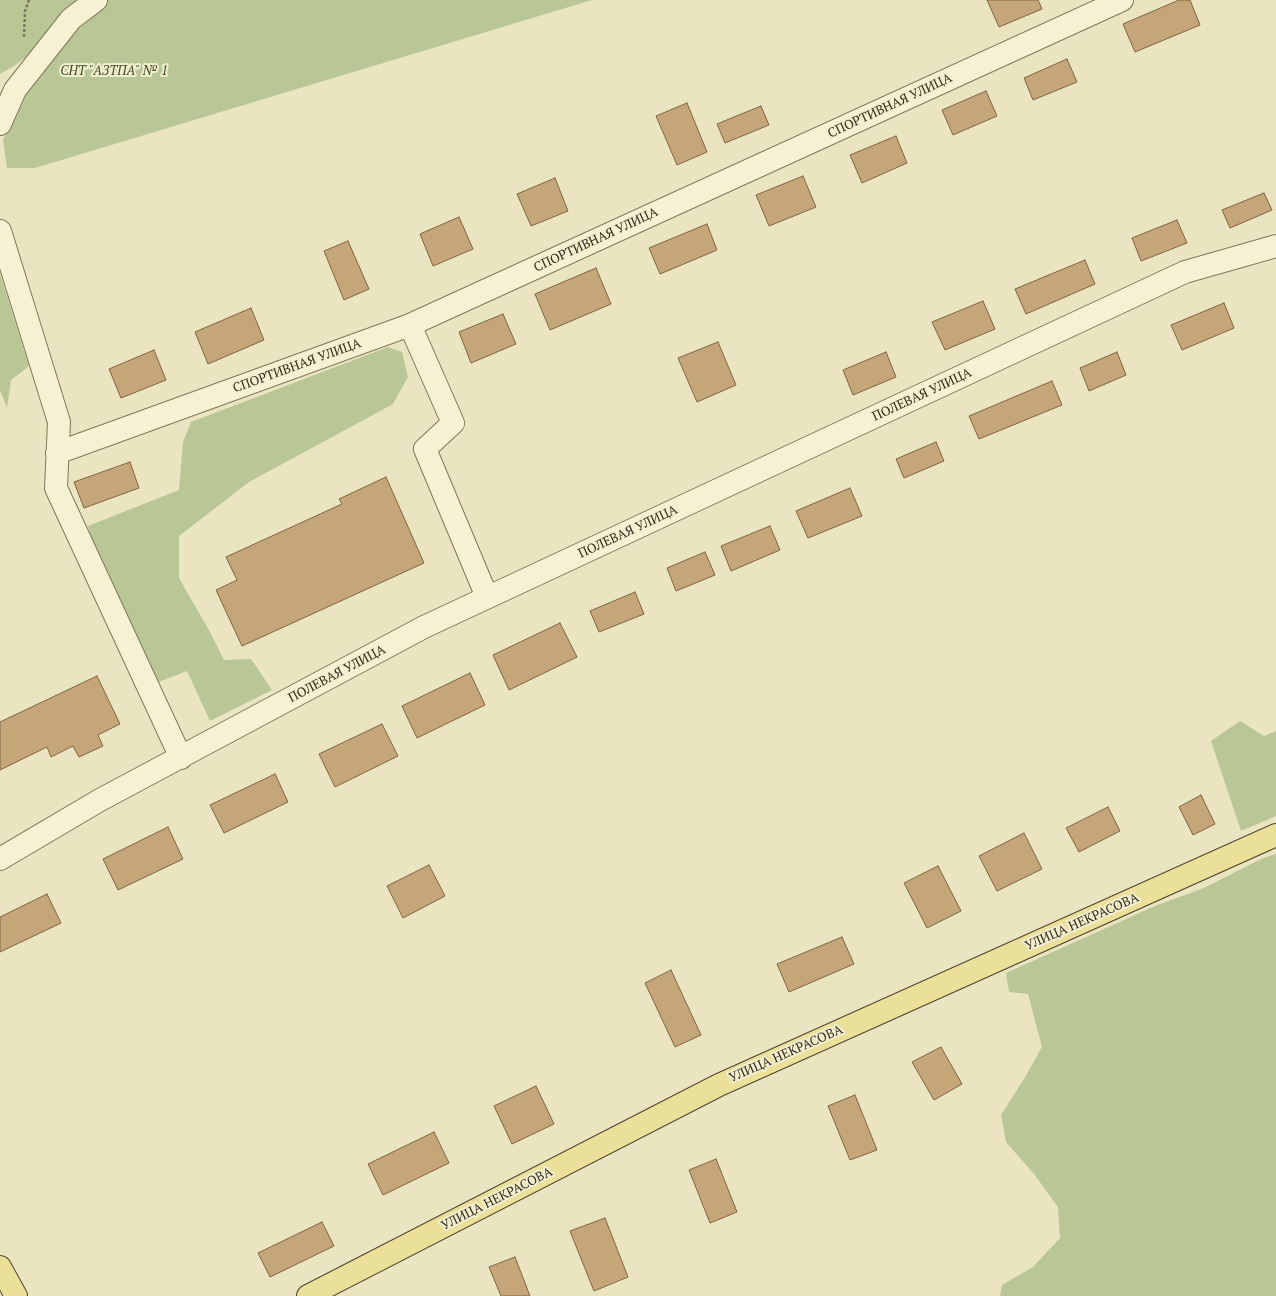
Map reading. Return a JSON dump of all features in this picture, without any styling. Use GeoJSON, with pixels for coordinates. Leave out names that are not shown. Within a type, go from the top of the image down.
{"type":"FeatureCollection","features":[{"type":"Feature","properties":{"kind":"main road","name":"УЛИЦА НЕКРАСОВА"},"geometry":{"type":"LineString","coordinates":[[308,1296],[719,1084],[1276,835]]}},
{"type":"Feature","properties":{"kind":"main road"},"geometry":{"type":"LineString","coordinates":[[0,1267],[16,1296]]}},
{"type":"Feature","properties":{"kind":"street"},"geometry":{"type":"LineString","coordinates":[[0,124],[15,90],[71,19],[96,0]]}},
{"type":"Feature","properties":{"kind":"street","name":"СПОРТИВНАЯ УЛИЦА"},"geometry":{"type":"LineString","coordinates":[[58,453],[410,325],[1122,0]]}},
{"type":"Feature","properties":{"kind":"street"},"geometry":{"type":"LineString","coordinates":[[0,231],[59,422],[56,488],[181,758]]}},
{"type":"Feature","properties":{"kind":"street","name":"ПОЛЕВАЯ УЛИЦА"},"geometry":{"type":"LineString","coordinates":[[0,859],[100,800],[424,627],[1185,272],[1276,246]]}},
{"type":"Feature","properties":{"kind":"street"},"geometry":{"type":"LineString","coordinates":[[410,325],[453,423],[425,449],[488,597]]}},
{"type":"Feature","properties":{"kind":"green space","name":"СНТ \"АЗТПА\" № 1"},"geometry":{"type":"Polygon","coordinates":[[[0,0],[592,0],[35,168],[7,168],[3,140],[51,38],[14,66],[0,74],[0,0]]]}},
{"type":"Feature","properties":{"kind":"green space"},"geometry":{"type":"Polygon","coordinates":[[[0,274],[29,366],[11,380],[7,408],[0,390],[0,274]]]}},
{"type":"Feature","properties":{"kind":"green space"},"geometry":{"type":"Polygon","coordinates":[[[388,347],[402,352],[408,377],[393,404],[249,482],[179,536],[179,578],[224,660],[251,659],[272,690],[210,721],[187,671],[156,683],[93,548],[88,526],[179,490],[183,442],[191,422],[388,347]]]}},
{"type":"Feature","properties":{"kind":"green space"},"geometry":{"type":"Polygon","coordinates":[[[1240,721],[1264,736],[1276,731],[1276,816],[1241,831],[1211,741],[1240,721]]]}},
{"type":"Feature","properties":{"kind":"green space"},"geometry":{"type":"Polygon","coordinates":[[[1276,854],[1276,1296],[1000,1296],[1002,1285],[1033,1267],[1060,1238],[1058,1207],[1034,1174],[1006,1142],[1001,1115],[1042,1047],[1028,994],[1009,992],[1006,973],[1155,906],[1204,888],[1263,858],[1276,854]]]}},
{"type":"Feature","properties":{"kind":"building"},"geometry":{"type":"Polygon","coordinates":[[[987,0],[1038,0],[1042,9],[999,27],[987,0]]]}},
{"type":"Feature","properties":{"kind":"building"},"geometry":{"type":"Polygon","coordinates":[[[1179,0],[1190,0],[1200,25],[1135,52],[1123,24],[1179,0]]]}},
{"type":"Feature","properties":{"kind":"building"},"geometry":{"type":"Polygon","coordinates":[[[1067,59],[1077,82],[1033,100],[1024,78],[1067,59]]]}},
{"type":"Feature","properties":{"kind":"building"},"geometry":{"type":"Polygon","coordinates":[[[986,91],[997,116],[953,135],[942,110],[986,91]]]}},
{"type":"Feature","properties":{"kind":"building"},"geometry":{"type":"Polygon","coordinates":[[[687,103],[707,152],[677,165],[656,116],[687,103]]]}},
{"type":"Feature","properties":{"kind":"building"},"geometry":{"type":"Polygon","coordinates":[[[761,106],[769,125],[725,143],[717,124],[761,106]]]}},
{"type":"Feature","properties":{"kind":"building"},"geometry":{"type":"Polygon","coordinates":[[[896,136],[907,163],[862,183],[850,155],[896,136]]]}},
{"type":"Feature","properties":{"kind":"building"},"geometry":{"type":"Polygon","coordinates":[[[803,176],[816,207],[769,226],[756,195],[803,176]]]}},
{"type":"Feature","properties":{"kind":"building"},"geometry":{"type":"Polygon","coordinates":[[[555,178],[568,211],[531,226],[517,194],[555,178]]]}},
{"type":"Feature","properties":{"kind":"building"},"geometry":{"type":"Polygon","coordinates":[[[1264,193],[1272,210],[1230,228],[1222,210],[1264,193]]]}},
{"type":"Feature","properties":{"kind":"building"},"geometry":{"type":"Polygon","coordinates":[[[459,217],[473,249],[433,266],[420,234],[459,217]]]}},
{"type":"Feature","properties":{"kind":"building"},"geometry":{"type":"Polygon","coordinates":[[[1177,220],[1187,243],[1141,261],[1132,238],[1177,220]]]}},
{"type":"Feature","properties":{"kind":"building"},"geometry":{"type":"Polygon","coordinates":[[[707,224],[717,250],[660,274],[649,248],[707,224]]]}},
{"type":"Feature","properties":{"kind":"building"},"geometry":{"type":"Polygon","coordinates":[[[348,241],[369,289],[344,300],[324,251],[348,241]]]}},
{"type":"Feature","properties":{"kind":"building"},"geometry":{"type":"Polygon","coordinates":[[[1085,260],[1095,284],[1026,314],[1015,289],[1085,260]]]}},
{"type":"Feature","properties":{"kind":"building"},"geometry":{"type":"Polygon","coordinates":[[[596,268],[611,304],[550,330],[535,294],[596,268]]]}},
{"type":"Feature","properties":{"kind":"building"},"geometry":{"type":"Polygon","coordinates":[[[983,301],[995,329],[945,350],[932,322],[983,301]]]}},
{"type":"Feature","properties":{"kind":"building"},"geometry":{"type":"Polygon","coordinates":[[[1224,303],[1234,328],[1182,350],[1171,325],[1224,303]]]}},
{"type":"Feature","properties":{"kind":"building"},"geometry":{"type":"Polygon","coordinates":[[[251,308],[264,340],[208,364],[195,332],[251,308]]]}},
{"type":"Feature","properties":{"kind":"building"},"geometry":{"type":"Polygon","coordinates":[[[503,314],[516,344],[471,363],[459,332],[503,314]]]}},
{"type":"Feature","properties":{"kind":"building"},"geometry":{"type":"Polygon","coordinates":[[[718,342],[736,385],[697,402],[678,358],[718,342]]]}},
{"type":"Feature","properties":{"kind":"building"},"geometry":{"type":"Polygon","coordinates":[[[154,350],[166,380],[121,398],[109,369],[154,350]]]}},
{"type":"Feature","properties":{"kind":"building"},"geometry":{"type":"Polygon","coordinates":[[[886,352],[896,377],[853,395],[843,370],[886,352]]]}},
{"type":"Feature","properties":{"kind":"building"},"geometry":{"type":"Polygon","coordinates":[[[1117,352],[1126,375],[1089,391],[1080,368],[1117,352]]]}},
{"type":"Feature","properties":{"kind":"building"},"geometry":{"type":"Polygon","coordinates":[[[1052,381],[1062,405],[979,439],[969,416],[1052,381]]]}},
{"type":"Feature","properties":{"kind":"building"},"geometry":{"type":"Polygon","coordinates":[[[936,442],[944,461],[904,478],[896,459],[936,442]]]}},
{"type":"Feature","properties":{"kind":"building"},"geometry":{"type":"Polygon","coordinates":[[[130,462],[139,488],[84,508],[74,482],[130,462]]]}},
{"type":"Feature","properties":{"kind":"building"},"geometry":{"type":"Polygon","coordinates":[[[386,477],[424,563],[242,646],[216,590],[237,580],[226,557],[342,504],[339,499],[386,477]]]}},
{"type":"Feature","properties":{"kind":"building"},"geometry":{"type":"Polygon","coordinates":[[[850,488],[862,516],[808,538],[796,511],[850,488]]]}},
{"type":"Feature","properties":{"kind":"building"},"geometry":{"type":"Polygon","coordinates":[[[770,526],[780,550],[731,571],[721,546],[770,526]]]}},
{"type":"Feature","properties":{"kind":"building"},"geometry":{"type":"Polygon","coordinates":[[[705,552],[715,575],[676,591],[667,568],[705,552]]]}},
{"type":"Feature","properties":{"kind":"building"},"geometry":{"type":"Polygon","coordinates":[[[635,592],[644,614],[599,632],[590,611],[635,592]]]}},
{"type":"Feature","properties":{"kind":"building"},"geometry":{"type":"Polygon","coordinates":[[[560,623],[577,657],[509,690],[493,655],[560,623]]]}},
{"type":"Feature","properties":{"kind":"building"},"geometry":{"type":"Polygon","coordinates":[[[470,673],[485,705],[417,738],[402,706],[470,673]]]}},
{"type":"Feature","properties":{"kind":"building"},"geometry":{"type":"Polygon","coordinates":[[[97,676],[120,724],[98,735],[103,746],[79,757],[73,746],[51,757],[47,747],[0,770],[0,722],[97,676]]]}},
{"type":"Feature","properties":{"kind":"building"},"geometry":{"type":"Polygon","coordinates":[[[382,724],[398,756],[335,787],[319,754],[382,724]]]}},
{"type":"Feature","properties":{"kind":"building"},"geometry":{"type":"Polygon","coordinates":[[[275,774],[288,802],[224,833],[210,805],[275,774]]]}},
{"type":"Feature","properties":{"kind":"building"},"geometry":{"type":"Polygon","coordinates":[[[1201,795],[1215,824],[1193,835],[1179,807],[1201,795]]]}},
{"type":"Feature","properties":{"kind":"building"},"geometry":{"type":"Polygon","coordinates":[[[1108,807],[1120,831],[1079,852],[1066,828],[1108,807]]]}},
{"type":"Feature","properties":{"kind":"building"},"geometry":{"type":"Polygon","coordinates":[[[168,827],[183,859],[118,890],[103,859],[168,827]]]}},
{"type":"Feature","properties":{"kind":"building"},"geometry":{"type":"Polygon","coordinates":[[[1024,833],[1042,869],[997,891],[979,856],[1024,833]]]}},
{"type":"Feature","properties":{"kind":"building"},"geometry":{"type":"Polygon","coordinates":[[[429,865],[445,896],[403,918],[387,886],[429,865]]]}},
{"type":"Feature","properties":{"kind":"building"},"geometry":{"type":"Polygon","coordinates":[[[938,866],[961,911],[927,928],[904,883],[938,866]]]}},
{"type":"Feature","properties":{"kind":"building"},"geometry":{"type":"Polygon","coordinates":[[[47,894],[61,923],[0,952],[0,917],[47,894]]]}},
{"type":"Feature","properties":{"kind":"building"},"geometry":{"type":"Polygon","coordinates":[[[842,937],[854,964],[789,992],[777,964],[842,937]]]}},
{"type":"Feature","properties":{"kind":"building"},"geometry":{"type":"Polygon","coordinates":[[[671,970],[701,1035],[675,1047],[645,983],[671,970]]]}},
{"type":"Feature","properties":{"kind":"building"},"geometry":{"type":"Polygon","coordinates":[[[941,1047],[962,1084],[934,1100],[912,1062],[941,1047]]]}},
{"type":"Feature","properties":{"kind":"building"},"geometry":{"type":"Polygon","coordinates":[[[536,1086],[554,1124],[512,1144],[494,1106],[536,1086]]]}},
{"type":"Feature","properties":{"kind":"building"},"geometry":{"type":"Polygon","coordinates":[[[855,1095],[877,1150],[850,1160],[828,1106],[855,1095]]]}},
{"type":"Feature","properties":{"kind":"building"},"geometry":{"type":"Polygon","coordinates":[[[434,1132],[449,1163],[383,1195],[368,1164],[434,1132]]]}},
{"type":"Feature","properties":{"kind":"building"},"geometry":{"type":"Polygon","coordinates":[[[716,1159],[737,1212],[710,1223],[689,1170],[716,1159]]]}},
{"type":"Feature","properties":{"kind":"building"},"geometry":{"type":"Polygon","coordinates":[[[605,1218],[628,1277],[594,1291],[570,1231],[605,1218]]]}},
{"type":"Feature","properties":{"kind":"building"},"geometry":{"type":"Polygon","coordinates":[[[322,1222],[334,1246],[270,1277],[258,1253],[322,1222]]]}},
{"type":"Feature","properties":{"kind":"building"},"geometry":{"type":"Polygon","coordinates":[[[515,1257],[530,1296],[501,1296],[489,1267],[515,1257]]]}}]}
